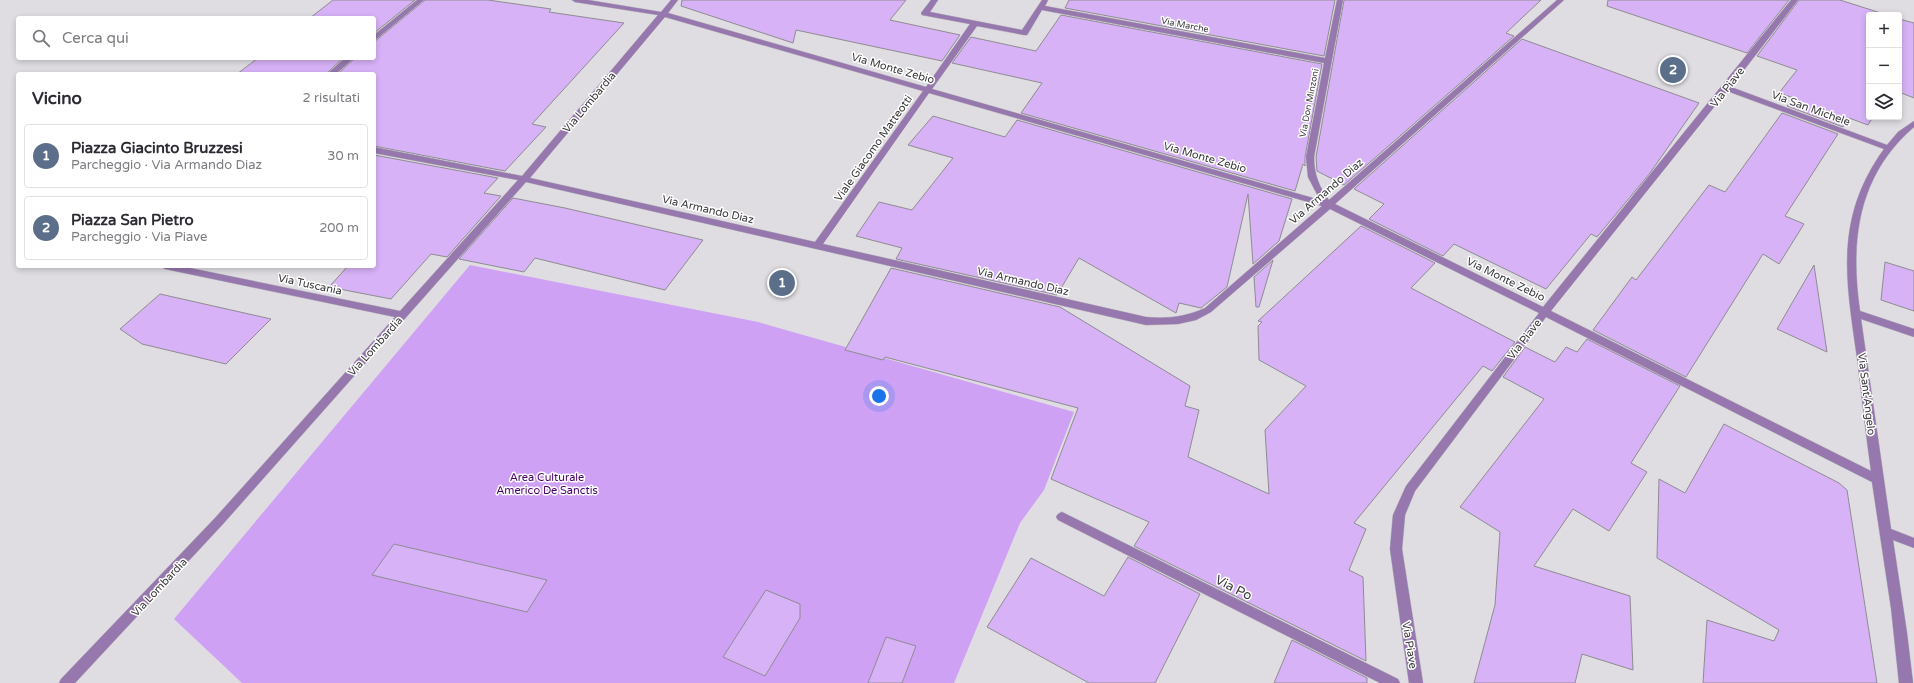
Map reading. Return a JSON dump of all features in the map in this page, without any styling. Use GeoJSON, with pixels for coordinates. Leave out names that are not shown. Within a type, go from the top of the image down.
{"type":"FeatureCollection","features":[{"type":"Feature","properties":{"kind":"street"},"geometry":{"type":"LineString","coordinates":[[376,37],[421,0]]}},
{"type":"Feature","properties":{"kind":"street","name":"Via Monte Zebio"},"geometry":{"type":"LineString","coordinates":[[575,0],[663,14],[1329,205],[1792,435],[1878,480]]}},
{"type":"Feature","properties":{"kind":"street","name":"Via Lombardia"},"geometry":{"type":"LineString","coordinates":[[66,683],[198,545],[524,179],[675,0]]}},
{"type":"Feature","properties":{"kind":"street"},"geometry":{"type":"LineString","coordinates":[[935,0],[925,13],[1024,33],[1045,0]]}},
{"type":"Feature","properties":{"kind":"street","name":"Via Don Minzoni"},"geometry":{"type":"LineString","coordinates":[[1329,205],[1316,188],[1312,179],[1309,165],[1327,61],[1340,0]]}},
{"type":"Feature","properties":{"kind":"street","name":"Via Armando Diaz"},"geometry":{"type":"LineString","coordinates":[[376,150],[524,179],[1146,321],[1173,322],[1189,319],[1208,310],[1561,0]]}},
{"type":"Feature","properties":{"kind":"street","name":"Via Piave"},"geometry":{"type":"LineString","coordinates":[[1416,683],[1396,549],[1396,532],[1403,502],[1420,473],[1546,312],[1795,0]]}},
{"type":"Feature","properties":{"kind":"street","name":"Via Marche"},"geometry":{"type":"LineString","coordinates":[[1040,7],[1327,61]]}},
{"type":"Feature","properties":{"kind":"street","name":"Viale Giacomo Matteotti"},"geometry":{"type":"LineString","coordinates":[[817,246],[975,23]]}},
{"type":"Feature","properties":{"kind":"street"},"geometry":{"type":"LineString","coordinates":[[333,72],[348,60]]}},
{"type":"Feature","properties":{"kind":"street","name":"Via San Michele"},"geometry":{"type":"LineString","coordinates":[[1726,88],[1888,148]]}},
{"type":"Feature","properties":{"kind":"street","name":"Via Sant'Angelo"},"geometry":{"type":"LineString","coordinates":[[1906,683],[1902,641],[1878,480],[1851,267],[1852,236],[1860,201],[1868,181],[1888,148],[1914,123]]}},
{"type":"Feature","properties":{"kind":"street","name":"Via Tuscania"},"geometry":{"type":"LineString","coordinates":[[175,268],[402,315]]}},
{"type":"Feature","properties":{"kind":"street"},"geometry":{"type":"LineString","coordinates":[[1856,314],[1914,333]]}},
{"type":"Feature","properties":{"kind":"street","name":"Via Po"},"geometry":{"type":"LineString","coordinates":[[1062,517],[1393,683]]}},
{"type":"Feature","properties":{"kind":"street"},"geometry":{"type":"LineString","coordinates":[[1886,532],[1914,543]]}},
{"type":"Feature","properties":{"kind":"green space","name":"Area Culturale Americo De Sanctis"},"geometry":{"type":"Polygon","coordinates":[[[470,265],[758,322],[1074,412],[1044,490],[1020,523],[954,683],[242,683],[174,619],[470,265]]]}},
{"type":"Feature","properties":{"kind":"building"},"geometry":{"type":"Polygon","coordinates":[[[333,0],[415,0],[376,31],[376,16],[313,16],[333,0]]]}},
{"type":"Feature","properties":{"kind":"building"},"geometry":{"type":"Polygon","coordinates":[[[425,0],[488,0],[551,9],[549,12],[624,23],[532,124],[546,127],[505,171],[376,146],[376,72],[340,72],[353,60],[376,60],[376,40],[425,0]]]}},
{"type":"Feature","properties":{"kind":"building"},"geometry":{"type":"Polygon","coordinates":[[[682,0],[906,0],[890,20],[960,35],[942,61],[796,30],[793,43],[681,6],[682,0]]]}},
{"type":"Feature","properties":{"kind":"building"},"geometry":{"type":"Polygon","coordinates":[[[1069,0],[1335,0],[1324,56],[1065,8],[1069,0]]]}},
{"type":"Feature","properties":{"kind":"building"},"geometry":{"type":"Polygon","coordinates":[[[1344,0],[1541,0],[1506,33],[1514,36],[1344,185],[1317,171],[1316,157],[1344,0]]]}},
{"type":"Feature","properties":{"kind":"building"},"geometry":{"type":"Polygon","coordinates":[[[1608,0],[1789,0],[1747,53],[1607,6],[1608,0]]]}},
{"type":"Feature","properties":{"kind":"building"},"geometry":{"type":"Polygon","coordinates":[[[1799,0],[1840,0],[1878,12],[1866,12],[1866,120],[1871,120],[1868,125],[1849,118],[1843,127],[1787,106],[1794,98],[1779,93],[1797,70],[1757,56],[1799,0]]]}},
{"type":"Feature","properties":{"kind":"building"},"geometry":{"type":"Polygon","coordinates":[[[1061,15],[1322,64],[1305,157],[1305,166],[1303,164],[1295,191],[1021,113],[1042,83],[952,63],[971,37],[1036,51],[1061,15]]]}},
{"type":"Feature","properties":{"kind":"building"},"geometry":{"type":"Polygon","coordinates":[[[1902,20],[1914,23],[1914,98],[1902,93],[1902,20]]]}},
{"type":"Feature","properties":{"kind":"building"},"geometry":{"type":"Polygon","coordinates":[[[1522,39],[1699,103],[1650,173],[1597,237],[1591,234],[1546,289],[1454,244],[1443,256],[1369,219],[1384,204],[1354,189],[1522,39]]]}},
{"type":"Feature","properties":{"kind":"building"},"geometry":{"type":"Polygon","coordinates":[[[255,60],[341,60],[328,72],[240,72],[255,60]]]}},
{"type":"Feature","properties":{"kind":"building"},"geometry":{"type":"Polygon","coordinates":[[[1782,113],[1838,134],[1785,216],[1804,224],[1779,264],[1763,254],[1686,377],[1593,330],[1632,277],[1636,280],[1709,185],[1725,192],[1782,113]]]}},
{"type":"Feature","properties":{"kind":"building"},"geometry":{"type":"Polygon","coordinates":[[[933,116],[1005,137],[1017,120],[1292,199],[1279,241],[1253,264],[1248,194],[1227,287],[1201,308],[1179,303],[1176,313],[1079,258],[1057,295],[896,259],[902,248],[856,236],[879,202],[912,210],[953,158],[908,145],[933,116]]]}},
{"type":"Feature","properties":{"kind":"building"},"geometry":{"type":"Polygon","coordinates":[[[376,155],[498,178],[484,193],[501,196],[447,257],[431,254],[391,299],[329,287],[346,268],[376,268],[376,155]]]}},
{"type":"Feature","properties":{"kind":"building"},"geometry":{"type":"Polygon","coordinates":[[[513,198],[565,208],[703,240],[665,290],[535,258],[524,272],[459,259],[513,198]]]}},
{"type":"Feature","properties":{"kind":"building"},"geometry":{"type":"Polygon","coordinates":[[[1361,226],[1435,263],[1411,288],[1515,342],[1492,371],[1483,366],[1354,523],[1366,529],[1349,570],[1363,577],[1366,661],[1134,546],[1149,522],[1051,479],[1078,408],[885,357],[883,360],[845,350],[891,268],[1060,307],[1190,386],[1185,406],[1199,410],[1188,457],[1269,494],[1265,430],[1306,386],[1259,360],[1258,326],[1262,322],[1258,321],[1361,226]]]}},
{"type":"Feature","properties":{"kind":"building"},"geometry":{"type":"Polygon","coordinates":[[[1273,260],[1259,307],[1256,307],[1254,277],[1273,260]]]}},
{"type":"Feature","properties":{"kind":"building"},"geometry":{"type":"Polygon","coordinates":[[[1885,262],[1914,271],[1914,311],[1881,300],[1885,262]]]}},
{"type":"Feature","properties":{"kind":"building"},"geometry":{"type":"Polygon","coordinates":[[[1814,265],[1827,352],[1777,329],[1814,265]]]}},
{"type":"Feature","properties":{"kind":"building"},"geometry":{"type":"Polygon","coordinates":[[[160,294],[271,319],[226,364],[142,344],[120,329],[160,294]]]}},
{"type":"Feature","properties":{"kind":"building"},"geometry":{"type":"Polygon","coordinates":[[[1587,339],[1680,386],[1631,463],[1647,472],[1609,531],[1573,509],[1534,566],[1630,596],[1633,670],[1582,654],[1575,683],[1474,683],[1495,605],[1500,532],[1460,507],[1544,399],[1503,377],[1525,347],[1555,362],[1566,347],[1577,352],[1587,339]]]}},
{"type":"Feature","properties":{"kind":"building"},"geometry":{"type":"Polygon","coordinates":[[[1724,424],[1839,483],[1847,490],[1877,683],[1703,683],[1707,620],[1774,641],[1779,630],[1657,558],[1659,479],[1685,493],[1724,424]]]}},
{"type":"Feature","properties":{"kind":"building"},"geometry":{"type":"Polygon","coordinates":[[[394,544],[547,580],[527,612],[372,575],[394,544]]]}},
{"type":"Feature","properties":{"kind":"building"},"geometry":{"type":"Polygon","coordinates":[[[1128,557],[1200,594],[1155,683],[1089,683],[987,627],[1031,558],[1104,596],[1128,557]]]}},
{"type":"Feature","properties":{"kind":"building"},"geometry":{"type":"Polygon","coordinates":[[[766,590],[800,604],[800,618],[765,676],[723,657],[766,590]]]}},
{"type":"Feature","properties":{"kind":"building"},"geometry":{"type":"Polygon","coordinates":[[[886,637],[916,646],[902,683],[868,683],[886,637]]]}},
{"type":"Feature","properties":{"kind":"building"},"geometry":{"type":"Polygon","coordinates":[[[1292,640],[1367,678],[1367,683],[1274,683],[1292,640]]]}},
{"type":"Feature","properties":{"kind":"place","name":"Piazza San Pietro"},"geometry":{"type":"Point","coordinates":[1673,70]}},
{"type":"Feature","properties":{"kind":"place","name":"Piazza Giacinto Bruzzesi"},"geometry":{"type":"Point","coordinates":[782,283]}}]}
